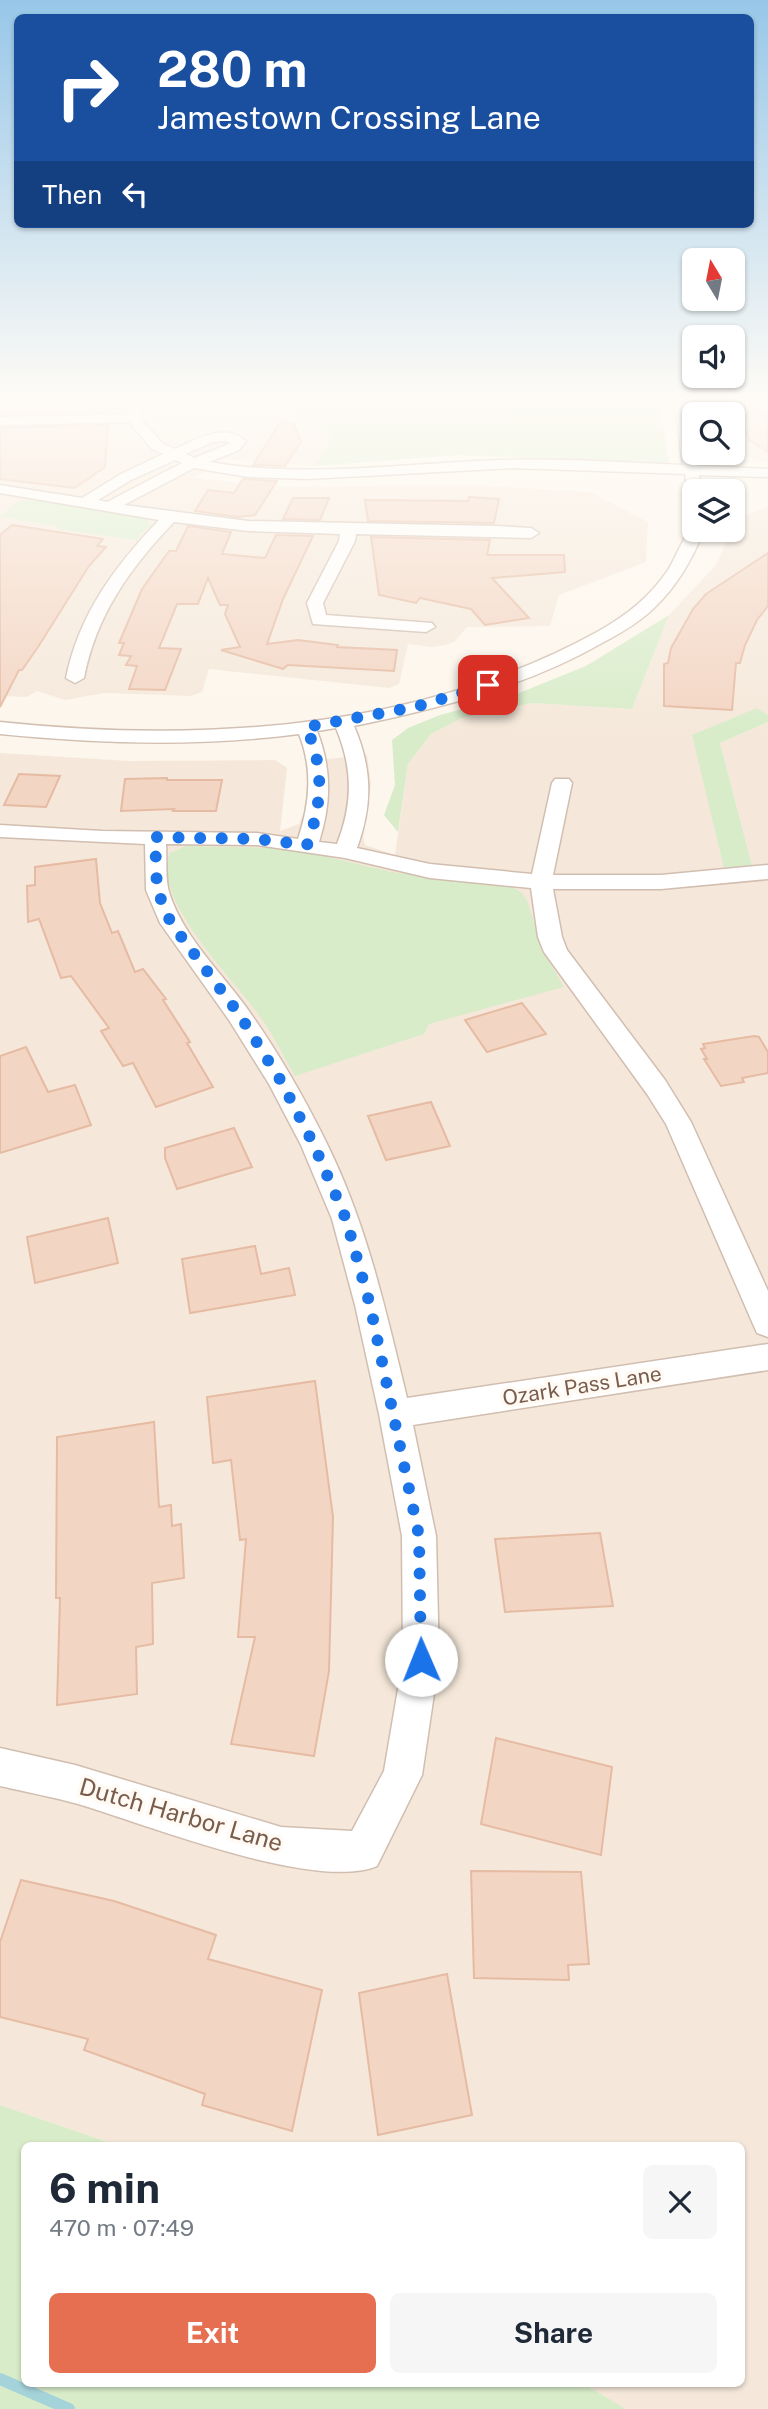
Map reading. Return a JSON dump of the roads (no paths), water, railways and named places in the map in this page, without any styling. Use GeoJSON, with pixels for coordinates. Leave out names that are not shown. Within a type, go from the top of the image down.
{"type":"FeatureCollection","features":[{"type":"Feature","properties":{"kind":"street"},"geometry":{"type":"LineString","coordinates":[[134,512],[251,526],[442,528],[531,533]]}},
{"type":"Feature","properties":{"kind":"street"},"geometry":{"type":"LineString","coordinates":[[75,678],[80,647],[111,586],[138,549],[169,518]]}},
{"type":"Feature","properties":{"kind":"street"},"geometry":{"type":"LineString","coordinates":[[349,528],[347,541],[315,603],[319,620],[426,627]]}},
{"type":"Feature","properties":{"kind":"street"},"geometry":{"type":"LineString","coordinates":[[0,728],[77,736],[216,736],[306,727],[415,707],[512,678],[566,657],[630,619],[655,599],[687,554],[692,542]]}},
{"type":"Feature","properties":{"kind":"street"},"geometry":{"type":"LineString","coordinates":[[342,721],[357,762],[362,795],[359,818],[345,852]]}},
{"type":"Feature","properties":{"kind":"street"},"geometry":{"type":"LineString","coordinates":[[306,727],[315,754],[320,795],[317,816],[307,845]]}},
{"type":"Feature","properties":{"kind":"street"},"geometry":{"type":"LineString","coordinates":[[562,783],[541,881],[556,952],[656,1087],[678,1122],[768,1324]]}},
{"type":"Feature","properties":{"kind":"street"},"geometry":{"type":"LineString","coordinates":[[0,831],[257,839],[345,852],[430,872],[541,881],[661,882],[768,872]]}},
{"type":"Feature","properties":{"kind":"street"},"geometry":{"type":"LineString","coordinates":[[155,837],[157,890],[171,923],[239,1014],[281,1081],[314,1145],[346,1219],[370,1305],[395,1414]]}},
{"type":"Feature","properties":{"kind":"street","name":"Ozark Pass Lane"},"geometry":{"type":"LineString","coordinates":[[395,1414],[768,1357]]}},
{"type":"Feature","properties":{"kind":"street","name":"Dutch Harbor Lane"},"geometry":{"type":"LineString","coordinates":[[0,1767],[75,1784],[281,1847],[363,1852],[403,1775],[421,1660],[419,1536],[395,1414]]}},
{"type":"Feature","properties":{"kind":"waterway"},"geometry":{"type":"LineString","coordinates":[[0,2379],[69,2409]]}}]}
